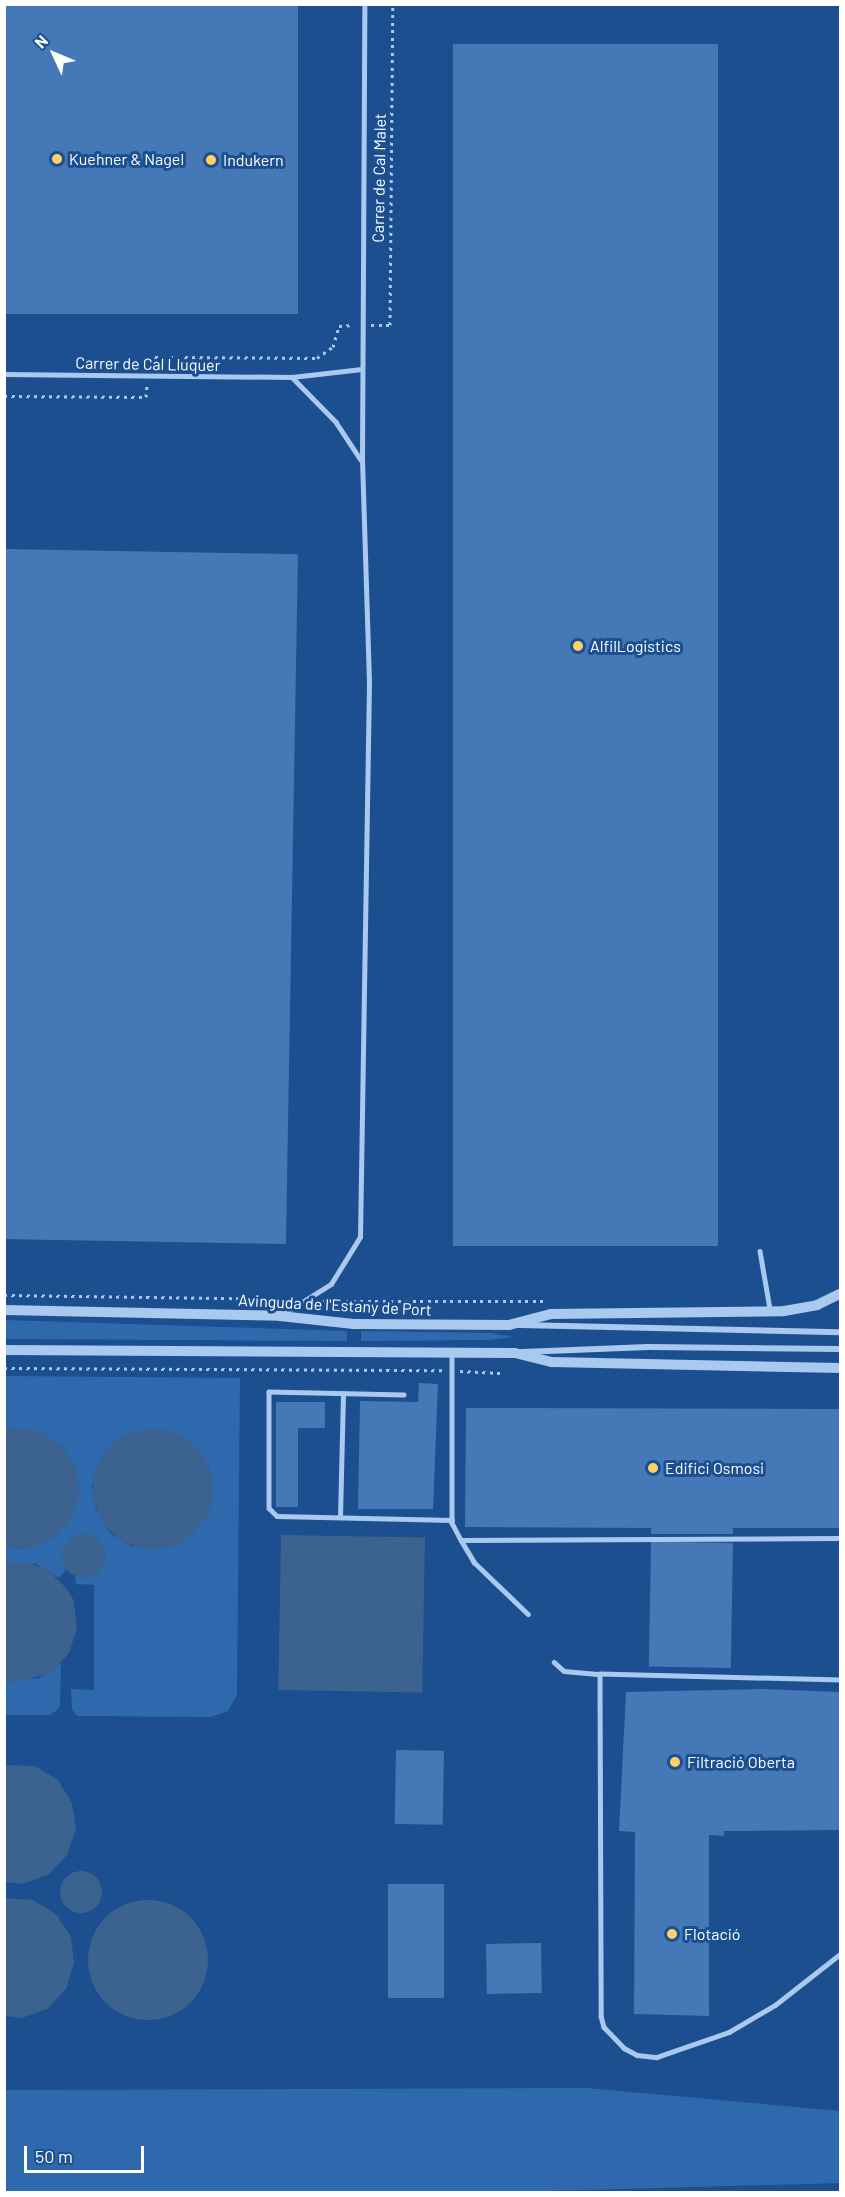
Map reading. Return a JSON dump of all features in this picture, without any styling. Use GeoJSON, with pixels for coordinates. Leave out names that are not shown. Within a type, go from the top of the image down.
{"type":"FeatureCollection","features":[{"type":"Feature","properties":{"kind":"street","name":"Avinguda de l'Estany de Port"},"geometry":{"type":"LineString","coordinates":[[4,1310],[280,1316],[354,1324],[510,1325],[551,1314],[771,1312],[817,1305],[840,1294]]}},
{"type":"Feature","properties":{"kind":"street"},"geometry":{"type":"LineString","coordinates":[[510,1325],[840,1332]]}},
{"type":"Feature","properties":{"kind":"street"},"geometry":{"type":"LineString","coordinates":[[4,1350],[452,1354],[515,1353],[581,1347],[840,1349]]}},
{"type":"Feature","properties":{"kind":"street"},"geometry":{"type":"LineString","coordinates":[[515,1353],[552,1362],[840,1368]]}},
{"type":"Feature","properties":{"kind":"lane","name":"Carrer de Cal Malet"},"geometry":{"type":"LineString","coordinates":[[280,1316],[331,1284],[360,1237],[369,682],[362,461],[364,4]]}},
{"type":"Feature","properties":{"kind":"lane","name":"Carrer de Cal Lluquer"},"geometry":{"type":"LineString","coordinates":[[4,374],[292,377],[362,369]]}},
{"type":"Feature","properties":{"kind":"lane"},"geometry":{"type":"LineString","coordinates":[[292,377],[336,422],[362,461]]}},
{"type":"Feature","properties":{"kind":"lane"},"geometry":{"type":"LineString","coordinates":[[760,1251],[771,1312]]}},
{"type":"Feature","properties":{"kind":"lane"},"geometry":{"type":"LineString","coordinates":[[452,1354],[452,1520],[460,1540],[474,1562],[528,1614]]}},
{"type":"Feature","properties":{"kind":"lane"},"geometry":{"type":"LineString","coordinates":[[404,1395],[269,1392],[269,1508],[277,1516],[452,1520]]}},
{"type":"Feature","properties":{"kind":"lane"},"geometry":{"type":"LineString","coordinates":[[340,1517],[343,1394]]}},
{"type":"Feature","properties":{"kind":"lane"},"geometry":{"type":"LineString","coordinates":[[460,1540],[840,1538]]}},
{"type":"Feature","properties":{"kind":"lane"},"geometry":{"type":"LineString","coordinates":[[554,1662],[564,1671],[600,1674],[840,1680]]}},
{"type":"Feature","properties":{"kind":"lane"},"geometry":{"type":"LineString","coordinates":[[600,1674],[601,2016],[604,2027],[624,2048],[637,2055],[657,2057],[729,2032],[775,2005],[840,1954]]}},
{"type":"Feature","properties":{"kind":"path","name":"Carrer de Cal Malet"},"geometry":{"type":"LineString","coordinates":[[362,325],[390,325],[393,4]]}},
{"type":"Feature","properties":{"kind":"path"},"geometry":{"type":"LineString","coordinates":[[4,1368],[500,1372]]}},
{"type":"Feature","properties":{"kind":"shaded area"},"geometry":{"type":"Polygon","coordinates":[[[5,1320],[347,1331],[347,1341],[5,1339],[5,1320]]]}},
{"type":"Feature","properties":{"kind":"shaded area"},"geometry":{"type":"Polygon","coordinates":[[[361,1331],[490,1333],[514,1337],[490,1340],[361,1341],[361,1331]]]}},
{"type":"Feature","properties":{"kind":"shaded area"},"geometry":{"type":"Polygon","coordinates":[[[5,1376],[240,1378],[237,1695],[228,1711],[211,1717],[77,1716],[72,1709],[71,1689],[94,1690],[94,1585],[76,1584],[75,1576],[103,1567],[106,1558],[103,1545],[95,1537],[59,1578],[36,1564],[5,1563],[5,1547],[27,1549],[12,1428],[5,1431],[5,1376]],[[172,1432],[92,1484],[96,1510],[110,1533],[133,1547],[210,1468],[195,1446],[172,1432]]]}},
{"type":"Feature","properties":{"kind":"shaded area"},"geometry":{"type":"Polygon","coordinates":[[[12,1428],[39,1431],[62,1445],[76,1467],[80,1494],[71,1520],[52,1539],[27,1549],[5,1547],[5,1431],[12,1428]]]}},
{"type":"Feature","properties":{"kind":"shaded area"},"geometry":{"type":"Polygon","coordinates":[[[153,1429],[176,1434],[195,1447],[208,1466],[213,1489],[208,1512],[195,1531],[176,1544],[153,1549],[130,1544],[111,1531],[98,1512],[93,1489],[98,1466],[111,1447],[130,1434],[153,1429]]]}},
{"type":"Feature","properties":{"kind":"shaded area"},"geometry":{"type":"Polygon","coordinates":[[[84,1534],[100,1540],[106,1556],[100,1572],[84,1578],[68,1572],[62,1556],[68,1540],[84,1534]]]}},
{"type":"Feature","properties":{"kind":"shaded area"},"geometry":{"type":"Polygon","coordinates":[[[281,1535],[425,1538],[422,1692],[278,1690],[281,1535]]]}},
{"type":"Feature","properties":{"kind":"shaded area"},"geometry":{"type":"Polygon","coordinates":[[[24,1562],[47,1569],[67,1589],[74,1601],[77,1628],[69,1653],[50,1673],[12,1683],[5,1681],[5,1563],[24,1562]]]}},
{"type":"Feature","properties":{"kind":"shaded area"},"geometry":{"type":"Polygon","coordinates":[[[61,1663],[60,1706],[56,1711],[50,1715],[5,1715],[5,1681],[39,1678],[61,1663]]]}},
{"type":"Feature","properties":{"kind":"shaded area"},"geometry":{"type":"Polygon","coordinates":[[[5,1765],[35,1766],[58,1780],[72,1803],[76,1829],[67,1855],[49,1874],[23,1884],[5,1882],[5,1765]]]}},
{"type":"Feature","properties":{"kind":"shaded area"},"geometry":{"type":"Polygon","coordinates":[[[81,1871],[89,1872],[96,1877],[101,1884],[101,1900],[96,1907],[89,1912],[81,1913],[73,1912],[66,1907],[61,1900],[60,1892],[61,1884],[66,1877],[73,1872],[81,1871]]]}},
{"type":"Feature","properties":{"kind":"shaded area"},"geometry":{"type":"Polygon","coordinates":[[[5,1898],[33,1900],[56,1914],[71,1937],[74,1963],[66,1989],[47,2009],[22,2018],[5,2016],[5,1898]]]}},
{"type":"Feature","properties":{"kind":"shaded area"},"geometry":{"type":"Polygon","coordinates":[[[148,1900],[171,1905],[190,1918],[203,1937],[208,1960],[203,1983],[190,2002],[171,2015],[148,2020],[125,2015],[106,2002],[93,1983],[88,1960],[93,1937],[106,1918],[125,1905],[148,1900]]]}},
{"type":"Feature","properties":{"kind":"shaded area"},"geometry":{"type":"Polygon","coordinates":[[[587,2088],[840,2111],[840,2183],[517,2192],[5,2192],[5,2090],[587,2088]]]}},
{"type":"Feature","properties":{"kind":"building"},"geometry":{"type":"Polygon","coordinates":[[[4,4],[298,4],[298,314],[4,314],[4,4]]]}},
{"type":"Feature","properties":{"kind":"building","name":"AlfilLogistics"},"geometry":{"type":"Polygon","coordinates":[[[453,44],[718,44],[718,1246],[453,1246],[453,44]]]}},
{"type":"Feature","properties":{"kind":"building"},"geometry":{"type":"Polygon","coordinates":[[[4,549],[298,554],[286,1244],[4,1239],[4,549]]]}},
{"type":"Feature","properties":{"kind":"building"},"geometry":{"type":"Polygon","coordinates":[[[419,1383],[438,1384],[433,1509],[358,1509],[360,1401],[418,1402],[419,1383]]]}},
{"type":"Feature","properties":{"kind":"building"},"geometry":{"type":"Polygon","coordinates":[[[276,1402],[325,1402],[325,1428],[298,1428],[298,1507],[276,1507],[276,1402]]]}},
{"type":"Feature","properties":{"kind":"building","name":"Edifici Osmosi"},"geometry":{"type":"Polygon","coordinates":[[[466,1408],[840,1409],[840,1528],[733,1528],[733,1534],[651,1534],[651,1528],[465,1527],[466,1408]]]}},
{"type":"Feature","properties":{"kind":"building"},"geometry":{"type":"Polygon","coordinates":[[[651,1542],[733,1543],[731,1668],[649,1667],[651,1542]]]}},
{"type":"Feature","properties":{"kind":"building"},"geometry":{"type":"Polygon","coordinates":[[[764,1689],[840,1692],[840,1830],[724,1831],[724,1836],[709,1835],[709,2016],[634,2014],[635,1832],[619,1831],[626,1692],[764,1689]]]}},
{"type":"Feature","properties":{"kind":"building"},"geometry":{"type":"Polygon","coordinates":[[[396,1750],[444,1751],[443,1825],[395,1824],[396,1750]]]}},
{"type":"Feature","properties":{"kind":"building"},"geometry":{"type":"Polygon","coordinates":[[[388,1884],[444,1884],[444,1998],[388,1998],[388,1884]]]}},
{"type":"Feature","properties":{"kind":"building"},"geometry":{"type":"Polygon","coordinates":[[[541,1943],[542,1993],[487,1994],[486,1944],[541,1943]]]}},
{"type":"Feature","properties":{"kind":"place","name":"Kuehner & Nagel"},"geometry":{"type":"Point","coordinates":[57,159]}},
{"type":"Feature","properties":{"kind":"place","name":"Indukern"},"geometry":{"type":"Point","coordinates":[211,160]}},
{"type":"Feature","properties":{"kind":"place","name":"AlfilLogistics"},"geometry":{"type":"Point","coordinates":[578,646]}},
{"type":"Feature","properties":{"kind":"place","name":"Edifici Osmosi"},"geometry":{"type":"Point","coordinates":[653,1468]}},
{"type":"Feature","properties":{"kind":"place","name":"Filtració Oberta"},"geometry":{"type":"Point","coordinates":[675,1762]}},
{"type":"Feature","properties":{"kind":"place","name":"Flotació"},"geometry":{"type":"Point","coordinates":[672,1934]}}]}
